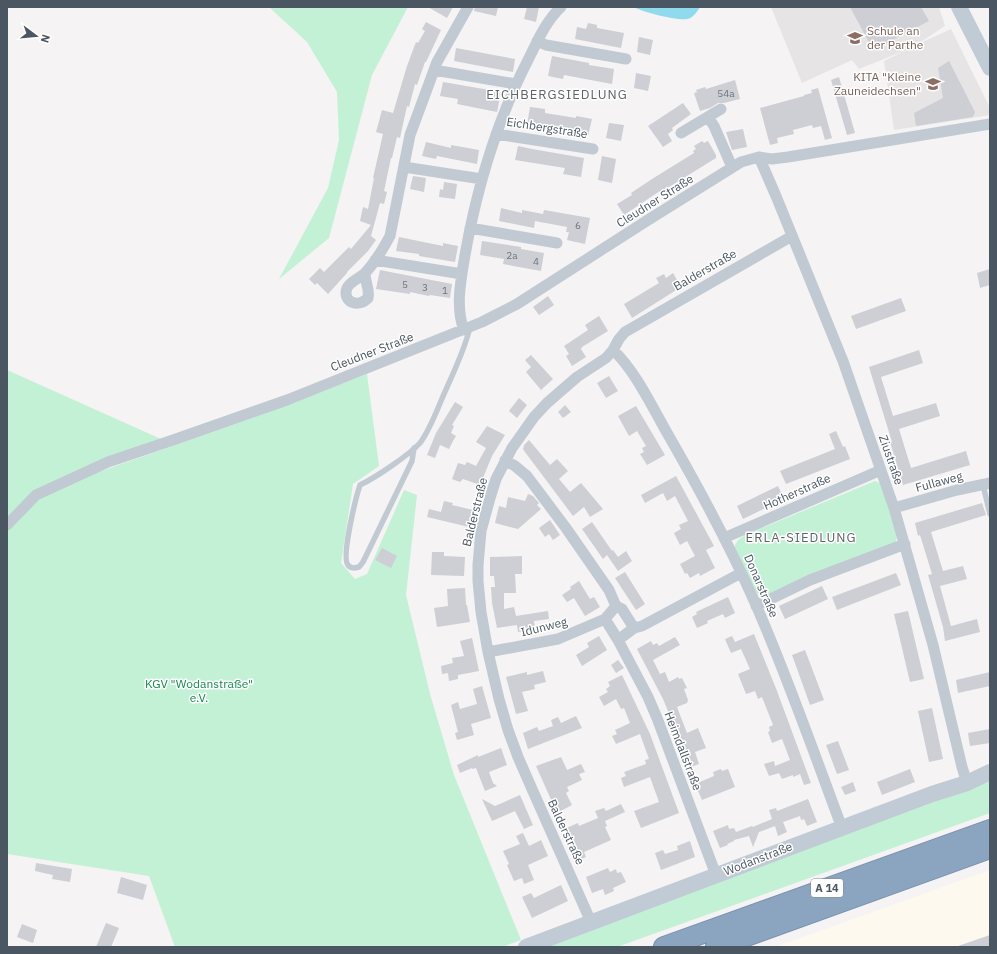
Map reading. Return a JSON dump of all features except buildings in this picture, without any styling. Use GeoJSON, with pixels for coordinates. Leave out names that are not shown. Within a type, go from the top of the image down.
{"type":"FeatureCollection","features":[{"type":"Feature","properties":{"kind":"highway","name":"A 14"},"geometry":{"type":"LineString","coordinates":[[664,947],[990,830]]}},
{"type":"Feature","properties":{"kind":"highway","name":"A 14"},"geometry":{"type":"LineString","coordinates":[[716,947],[990,848]]}},
{"type":"Feature","properties":{"kind":"street"},"geometry":{"type":"LineString","coordinates":[[365,273],[383,249],[390,236],[410,135],[437,62],[468,7]]}},
{"type":"Feature","properties":{"kind":"street","name":"Eichbergstraße"},"geometry":{"type":"LineString","coordinates":[[467,329],[460,320],[459,310],[462,274],[470,228],[482,179],[496,134],[516,84],[551,16],[561,7]]}},
{"type":"Feature","properties":{"kind":"street"},"geometry":{"type":"LineString","coordinates":[[958,7],[990,68]]}},
{"type":"Feature","properties":{"kind":"street"},"geometry":{"type":"LineString","coordinates":[[537,41],[546,45],[626,59]]}},
{"type":"Feature","properties":{"kind":"street"},"geometry":{"type":"LineString","coordinates":[[434,70],[516,84]]}},
{"type":"Feature","properties":{"kind":"street"},"geometry":{"type":"LineString","coordinates":[[682,132],[721,109]]}},
{"type":"Feature","properties":{"kind":"street"},"geometry":{"type":"LineString","coordinates":[[708,116],[714,126],[732,168]]}},
{"type":"Feature","properties":{"kind":"street","name":"Cleudner Straße"},"geometry":{"type":"LineString","coordinates":[[7,525],[36,496],[108,462],[287,400],[467,329],[517,304],[741,162],[759,157],[772,159],[788,157],[990,124]]}},
{"type":"Feature","properties":{"kind":"street","name":"Eichbergstraße"},"geometry":{"type":"LineString","coordinates":[[496,134],[593,149]]}},
{"type":"Feature","properties":{"kind":"street","name":"Ziustraße"},"geometry":{"type":"LineString","coordinates":[[759,157],[843,361],[894,508],[933,645],[967,783]]}},
{"type":"Feature","properties":{"kind":"street"},"geometry":{"type":"LineString","coordinates":[[404,167],[482,179]]}},
{"type":"Feature","properties":{"kind":"street"},"geometry":{"type":"LineString","coordinates":[[470,228],[557,243]]}},
{"type":"Feature","properties":{"kind":"street","name":"Balderstraße"},"geometry":{"type":"LineString","coordinates":[[591,922],[518,757],[499,699],[488,652],[481,612],[478,581],[478,549],[490,498],[505,460],[522,434],[547,403],[577,377],[606,358],[613,350],[619,338],[625,332],[792,236]]}},
{"type":"Feature","properties":{"kind":"street"},"geometry":{"type":"LineString","coordinates":[[375,260],[462,274]]}},
{"type":"Feature","properties":{"kind":"street","name":"Donarstraße"},"geometry":{"type":"LineString","coordinates":[[613,350],[624,360],[636,379],[689,472],[741,573],[795,702],[842,828]]}},
{"type":"Feature","properties":{"kind":"street"},"geometry":{"type":"LineString","coordinates":[[505,460],[527,476],[605,584],[616,606],[622,609],[634,628]]}},
{"type":"Feature","properties":{"kind":"street","name":"Hotherstraße"},"geometry":{"type":"LineString","coordinates":[[724,538],[881,470]]}},
{"type":"Feature","properties":{"kind":"street","name":"Fullaweg"},"geometry":{"type":"LineString","coordinates":[[894,508],[957,490],[986,484]]}},
{"type":"Feature","properties":{"kind":"street"},"geometry":{"type":"LineString","coordinates":[[756,606],[810,580],[905,544]]}},
{"type":"Feature","properties":{"kind":"street"},"geometry":{"type":"LineString","coordinates":[[618,640],[634,628],[642,626],[741,573]]}},
{"type":"Feature","properties":{"kind":"street"},"geometry":{"type":"LineString","coordinates":[[604,618],[616,606]]}},
{"type":"Feature","properties":{"kind":"street","name":"Idunweg"},"geometry":{"type":"LineString","coordinates":[[488,652],[558,639],[604,618]]}},
{"type":"Feature","properties":{"kind":"street","name":"Heimdallstraße"},"geometry":{"type":"LineString","coordinates":[[604,618],[618,640],[648,697],[716,875]]}},
{"type":"Feature","properties":{"kind":"street","name":"Wodanstraße"},"geometry":{"type":"LineString","coordinates":[[526,947],[932,794],[967,783],[990,772]]}},
{"type":"Feature","properties":{"kind":"lane"},"geometry":{"type":"LineString","coordinates":[[414,448],[412,462],[363,562],[359,567],[350,567],[347,564],[345,555],[354,506],[360,485],[368,481],[414,448],[420,442],[432,422],[466,344],[467,329]]}},
{"type":"Feature","properties":{"kind":"lane"},"geometry":{"type":"LineString","coordinates":[[986,484],[990,514]]}},
{"type":"Feature","properties":{"kind":"shaded area"},"geometry":{"type":"Polygon","coordinates":[[[771,7],[939,7],[945,26],[916,45],[951,29],[990,108],[990,115],[894,130],[884,61],[906,50],[859,69],[852,60],[802,83],[771,7]]]}},
{"type":"Feature","properties":{"kind":"shaded area"},"geometry":{"type":"Polygon","coordinates":[[[990,870],[990,947],[775,947],[990,870]]]}},
{"type":"Feature","properties":{"kind":"green space"},"geometry":{"type":"Polygon","coordinates":[[[269,7],[408,7],[372,75],[329,238],[279,279],[328,188],[339,140],[337,92],[307,42],[269,7]]]}},
{"type":"Feature","properties":{"kind":"green space"},"geometry":{"type":"Polygon","coordinates":[[[7,370],[161,439],[36,495],[7,522],[7,370]]]}},
{"type":"Feature","properties":{"kind":"green space","name":"KGV \"Wodanstraße\" e.V."},"geometry":{"type":"Polygon","coordinates":[[[367,374],[379,466],[353,484],[341,563],[355,579],[367,574],[404,490],[417,495],[406,595],[430,694],[454,775],[521,940],[502,947],[175,947],[149,876],[7,854],[7,530],[40,498],[93,474],[275,410],[367,374]]]}},
{"type":"Feature","properties":{"kind":"green space"},"geometry":{"type":"Polygon","coordinates":[[[875,481],[880,483],[882,487],[897,536],[896,542],[829,568],[764,597],[760,596],[756,592],[735,551],[735,545],[738,540],[745,535],[875,481]]]}},
{"type":"Feature","properties":{"kind":"green space"},"geometry":{"type":"Polygon","coordinates":[[[990,779],[990,813],[617,947],[543,947],[990,779]]]}},
{"type":"Feature","properties":{"kind":"water"},"geometry":{"type":"Polygon","coordinates":[[[634,7],[700,7],[696,13],[687,19],[676,19],[660,16],[634,7]]]}},
{"type":"Feature","properties":{"kind":"place","name":"Schule an der Parthe"},"geometry":{"type":"Point","coordinates":[855,38]}},
{"type":"Feature","properties":{"kind":"place","name":"KITA \"Kleine Zauneidechsen\""},"geometry":{"type":"Point","coordinates":[933,84]}},
{"type":"Feature","properties":{"kind":"district","name":"EICHBERGSIEDLUNG"},"geometry":{"type":"Point","coordinates":[557,94]}},
{"type":"Feature","properties":{"kind":"district","name":"ERLA-SIEDLUNG"},"geometry":{"type":"Point","coordinates":[801,537]}}]}
